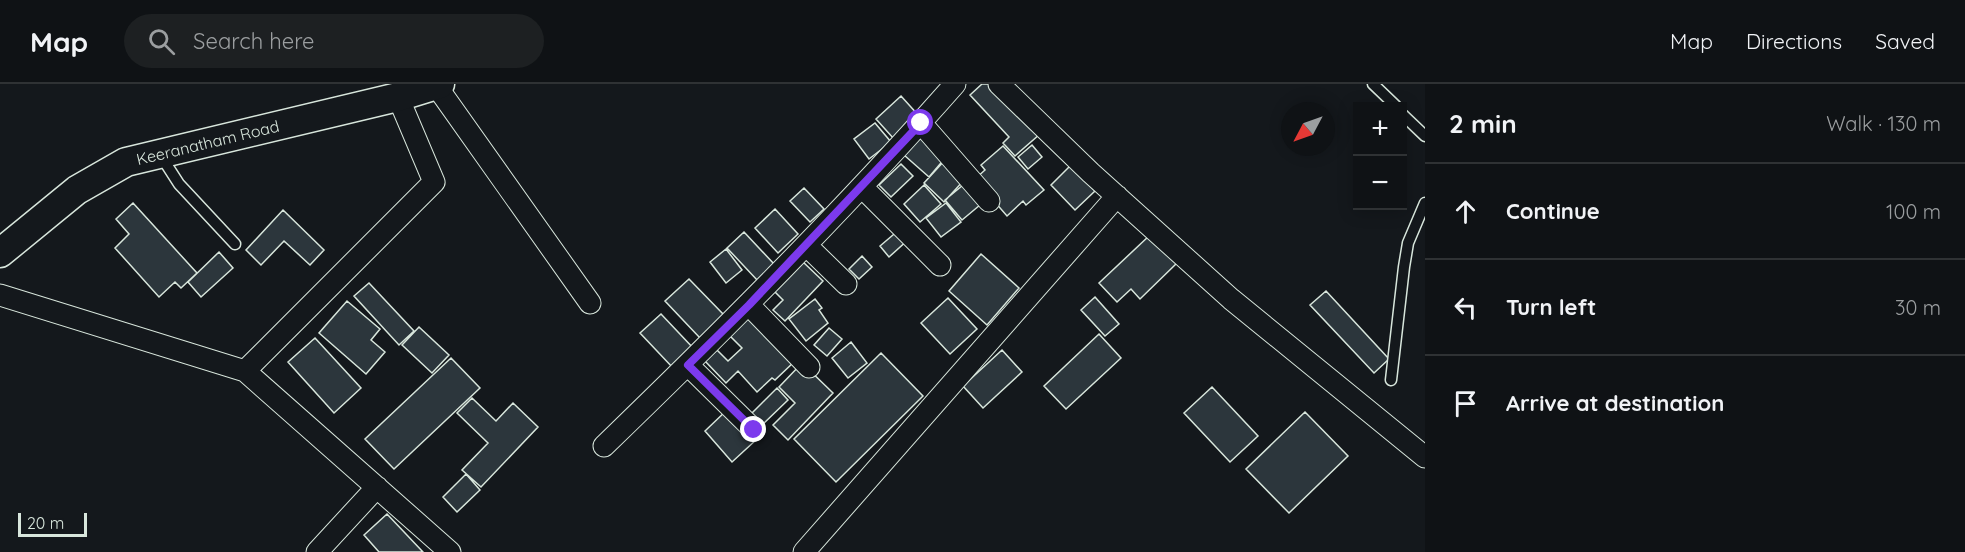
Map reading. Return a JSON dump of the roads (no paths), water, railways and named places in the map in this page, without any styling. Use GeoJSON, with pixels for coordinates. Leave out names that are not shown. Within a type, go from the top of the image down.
{"type":"FeatureCollection","features":[{"type":"Feature","properties":{"kind":"street"},"geometry":{"type":"LineString","coordinates":[[437,84],[590,303]]}},
{"type":"Feature","properties":{"kind":"street","name":"Keeranatham Road"},"geometry":{"type":"LineString","coordinates":[[0,253],[77,190],[126,162],[398,98],[437,84]]}},
{"type":"Feature","properties":{"kind":"street"},"geometry":{"type":"LineString","coordinates":[[604,446],[749,305],[862,187],[955,84]]}},
{"type":"Feature","properties":{"kind":"street"},"geometry":{"type":"LineString","coordinates":[[999,84],[1117,196],[1231,299],[1425,457]]}},
{"type":"Feature","properties":{"kind":"street"},"geometry":{"type":"LineString","coordinates":[[245,370],[434,182],[398,98]]}},
{"type":"Feature","properties":{"kind":"street"},"geometry":{"type":"LineString","coordinates":[[921,123],[989,201]]}},
{"type":"Feature","properties":{"kind":"street"},"geometry":{"type":"LineString","coordinates":[[862,187],[940,265]]}},
{"type":"Feature","properties":{"kind":"street"},"geometry":{"type":"LineString","coordinates":[[804,552],[1117,196]]}},
{"type":"Feature","properties":{"kind":"street"},"geometry":{"type":"LineString","coordinates":[[806,245],[846,284]]}},
{"type":"Feature","properties":{"kind":"street"},"geometry":{"type":"LineString","coordinates":[[0,295],[245,370],[450,552]]}},
{"type":"Feature","properties":{"kind":"street"},"geometry":{"type":"LineString","coordinates":[[749,305],[809,367]]}},
{"type":"Feature","properties":{"kind":"street"},"geometry":{"type":"LineString","coordinates":[[688,365],[754,430]]}},
{"type":"Feature","properties":{"kind":"street"},"geometry":{"type":"LineString","coordinates":[[317,552],[377,487]]}},
{"type":"Feature","properties":{"kind":"lane"},"geometry":{"type":"LineString","coordinates":[[1373,84],[1392,102]]}},
{"type":"Feature","properties":{"kind":"lane"},"geometry":{"type":"LineString","coordinates":[[1407,119],[1425,136]]}},
{"type":"Feature","properties":{"kind":"lane"},"geometry":{"type":"LineString","coordinates":[[159,153],[179,184],[236,244]]}},
{"type":"Feature","properties":{"kind":"lane"},"geometry":{"type":"LineString","coordinates":[[1391,380],[1408,243],[1425,203]]}}]}
